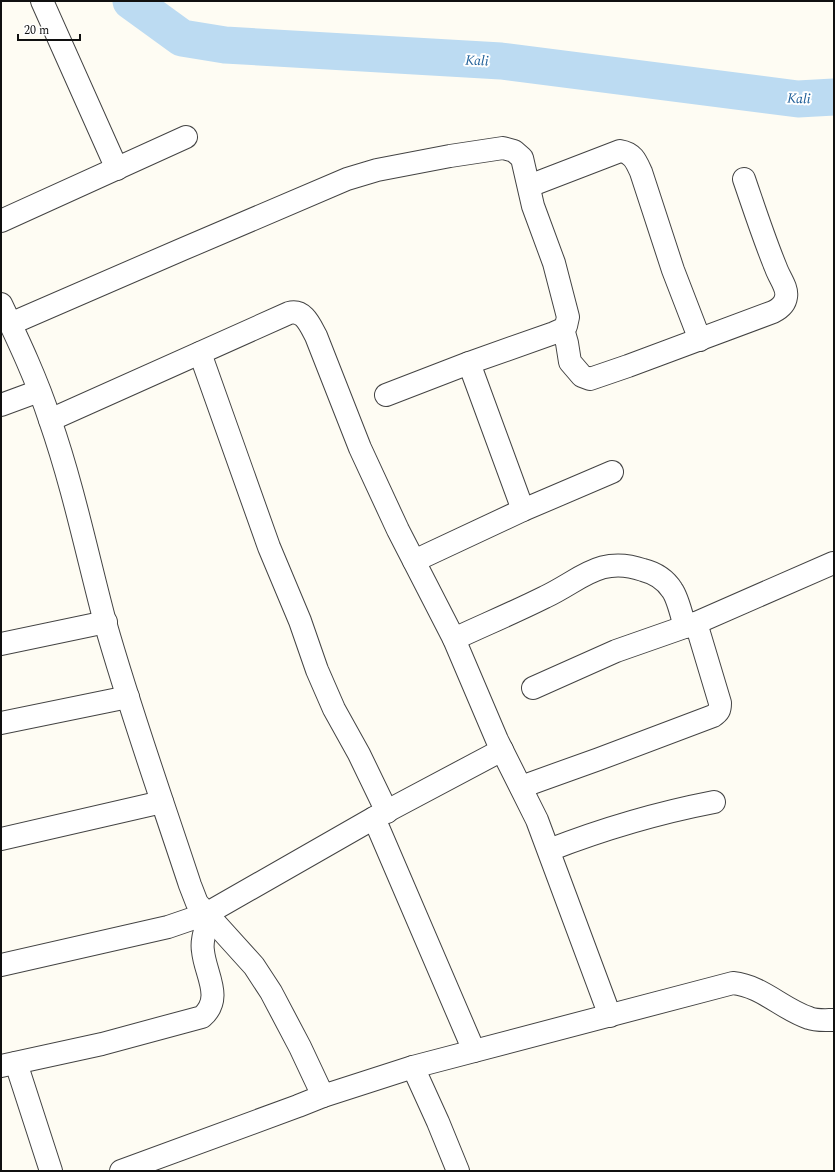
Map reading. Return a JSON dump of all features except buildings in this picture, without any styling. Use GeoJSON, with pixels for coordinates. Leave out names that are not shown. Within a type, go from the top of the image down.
{"type":"FeatureCollection","features":[{"type":"Feature","properties":{"kind":"street"},"geometry":{"type":"LineString","coordinates":[[42,1],[117,169]]}},
{"type":"Feature","properties":{"kind":"street"},"geometry":{"type":"LineString","coordinates":[[1,221],[186,137]]}},
{"type":"Feature","properties":{"kind":"street"},"geometry":{"type":"LineString","coordinates":[[10,324],[182,248],[347,179],[377,170],[450,156],[506,148],[514,151],[522,158],[533,206],[554,263],[568,317],[567,323],[563,329],[386,395]]}},
{"type":"Feature","properties":{"kind":"street"},"geometry":{"type":"LineString","coordinates":[[529,186],[620,151],[629,153],[636,160],[641,172],[674,270],[700,340]]}},
{"type":"Feature","properties":{"kind":"street"},"geometry":{"type":"LineString","coordinates":[[563,329],[570,362],[579,374],[588,379],[700,340],[780,308],[785,302],[787,296],[744,179]]}},
{"type":"Feature","properties":{"kind":"street"},"geometry":{"type":"LineString","coordinates":[[1,304],[27,360],[50,420],[65,466],[106,622],[128,697],[190,885],[198,903],[254,966],[271,992],[300,1047],[323,1096]]}},
{"type":"Feature","properties":{"kind":"street"},"geometry":{"type":"LineString","coordinates":[[50,420],[289,313],[298,312],[304,316],[316,336],[360,448],[398,530],[454,638],[502,750],[538,820],[610,1016]]}},
{"type":"Feature","properties":{"kind":"street"},"geometry":{"type":"LineString","coordinates":[[200,353],[269,547],[300,621],[317,670],[334,709],[359,754],[380,815],[474,1051]]}},
{"type":"Feature","properties":{"kind":"street"},"geometry":{"type":"LineString","coordinates":[[469,363],[523,510]]}},
{"type":"Feature","properties":{"kind":"street"},"geometry":{"type":"LineString","coordinates":[[1,405],[39,391]]}},
{"type":"Feature","properties":{"kind":"street"},"geometry":{"type":"LineString","coordinates":[[414,561],[523,510],[612,472]]}},
{"type":"Feature","properties":{"kind":"street"},"geometry":{"type":"LineString","coordinates":[[533,688],[616,651],[691,625],[833,563]]}},
{"type":"Feature","properties":{"kind":"street"},"geometry":{"type":"LineString","coordinates":[[454,638],[547,596],[595,570],[606,566],[619,565],[638,568],[654,573],[664,581],[673,590],[691,625],[720,703],[718,713],[599,759],[521,787]]}},
{"type":"Feature","properties":{"kind":"street"},"geometry":{"type":"LineString","coordinates":[[1,644],[106,622]]}},
{"type":"Feature","properties":{"kind":"street"},"geometry":{"type":"LineString","coordinates":[[1,723],[128,697]]}},
{"type":"Feature","properties":{"kind":"street"},"geometry":{"type":"LineString","coordinates":[[1,965],[168,927],[208,916],[380,815],[502,750]]}},
{"type":"Feature","properties":{"kind":"street"},"geometry":{"type":"LineString","coordinates":[[1,839],[162,802]]}},
{"type":"Feature","properties":{"kind":"street"},"geometry":{"type":"LineString","coordinates":[[548,850],[596,832],[650,815],[714,802]]}},
{"type":"Feature","properties":{"kind":"street"},"geometry":{"type":"LineString","coordinates":[[51,1171],[9,1065],[102,1044],[202,1017],[211,1007],[213,999],[212,988],[202,950],[208,916]]}},
{"type":"Feature","properties":{"kind":"street"},"geometry":{"type":"LineString","coordinates":[[121,1171],[323,1096],[413,1067],[733,984],[746,986],[767,995],[791,1011],[811,1019],[834,1020]]}},
{"type":"Feature","properties":{"kind":"street"},"geometry":{"type":"LineString","coordinates":[[413,1067],[458,1171]]}},
{"type":"Feature","properties":{"kind":"waterway","name":"Kali"},"geometry":{"type":"LineString","coordinates":[[131,1],[182,38],[225,45],[501,61],[798,99],[834,97]]}}]}
